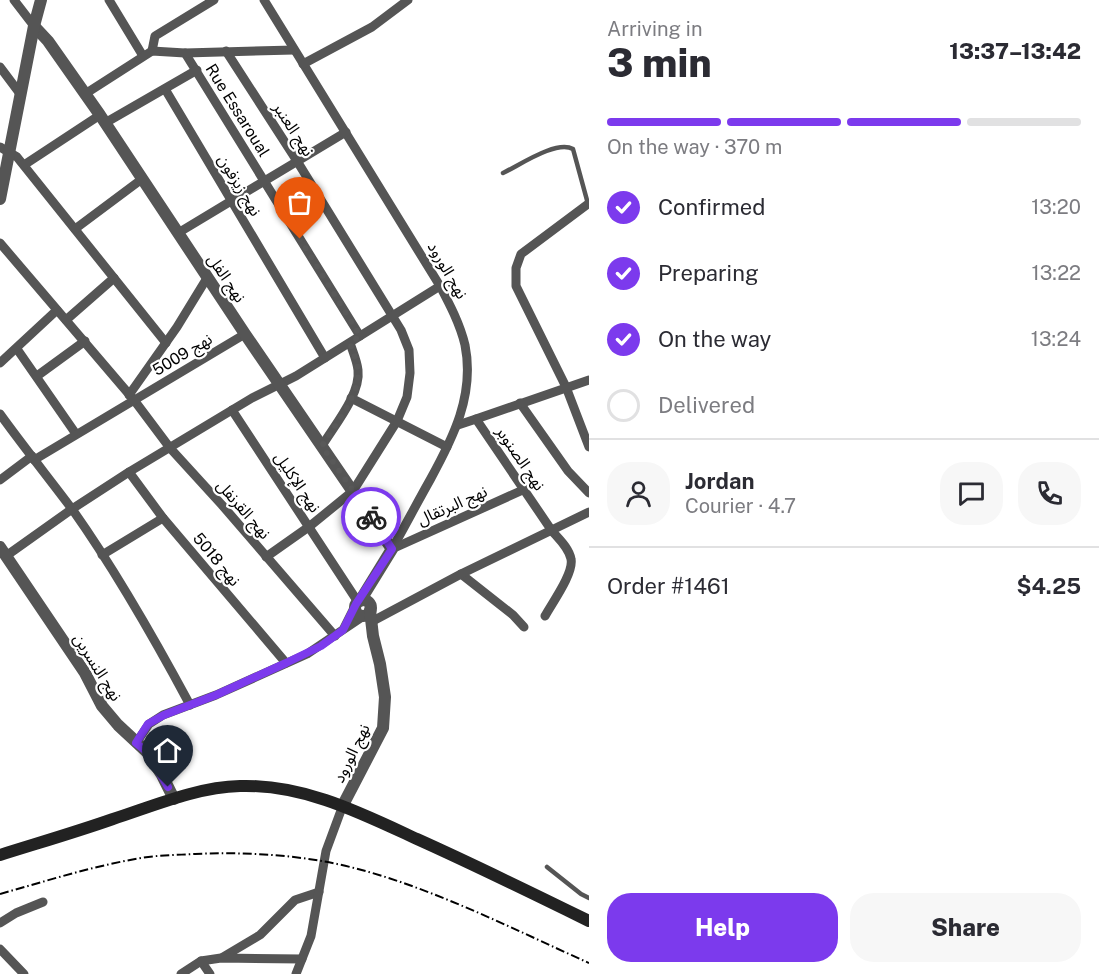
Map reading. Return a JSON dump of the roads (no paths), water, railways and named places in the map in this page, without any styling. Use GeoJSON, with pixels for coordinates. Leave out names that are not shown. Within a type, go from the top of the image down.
{"type":"FeatureCollection","features":[{"type":"Feature","properties":{"kind":"main road"},"geometry":{"type":"LineString","coordinates":[[0,855],[174,799],[218,788],[240,786],[289,790],[343,805],[499,876],[589,921]]}},
{"type":"Feature","properties":{"kind":"street"},"geometry":{"type":"LineString","coordinates":[[14,0],[34,26]]}},
{"type":"Feature","properties":{"kind":"street"},"geometry":{"type":"LineString","coordinates":[[0,199],[5,150],[21,95],[34,26],[40,4],[50,0]]}},
{"type":"Feature","properties":{"kind":"street"},"geometry":{"type":"LineString","coordinates":[[109,0],[148,53]]}},
{"type":"Feature","properties":{"kind":"street"},"geometry":{"type":"LineString","coordinates":[[148,53],[155,36],[200,4],[214,0]]}},
{"type":"Feature","properties":{"kind":"street","name":"نهج الورود"},"geometry":{"type":"LineString","coordinates":[[264,0],[440,286],[461,332],[466,357],[466,388],[458,425],[377,575],[363,610],[375,642],[380,664],[385,697],[383,728],[343,805]]}},
{"type":"Feature","properties":{"kind":"street"},"geometry":{"type":"LineString","coordinates":[[303,64],[372,27],[408,0]]}},
{"type":"Feature","properties":{"kind":"street","name":"نهج الفل"},"geometry":{"type":"LineString","coordinates":[[34,26],[48,41],[103,119],[207,278],[392,549]]}},
{"type":"Feature","properties":{"kind":"street"},"geometry":{"type":"LineString","coordinates":[[85,94],[148,53],[294,50]]}},
{"type":"Feature","properties":{"kind":"street","name":"نهج العنبر"},"geometry":{"type":"LineString","coordinates":[[226,51],[392,316],[406,340],[410,361],[407,397],[397,421],[353,491],[310,526],[266,557]]}},
{"type":"Feature","properties":{"kind":"street","name":"Rue Essaroual"},"geometry":{"type":"LineString","coordinates":[[185,53],[360,336]]}},
{"type":"Feature","properties":{"kind":"street"},"geometry":{"type":"LineString","coordinates":[[0,67],[21,95]]}},
{"type":"Feature","properties":{"kind":"street"},"geometry":{"type":"LineString","coordinates":[[24,165],[103,119],[165,89],[196,70]]}},
{"type":"Feature","properties":{"kind":"street","name":"نهج زيزفون"},"geometry":{"type":"LineString","coordinates":[[165,89],[325,358]]}},
{"type":"Feature","properties":{"kind":"street"},"geometry":{"type":"LineString","coordinates":[[178,233],[346,132]]}},
{"type":"Feature","properties":{"kind":"street"},"geometry":{"type":"LineString","coordinates":[[5,150],[17,157],[24,165],[166,343]]}},
{"type":"Feature","properties":{"kind":"street"},"geometry":{"type":"LineString","coordinates":[[75,229],[142,179]]}},
{"type":"Feature","properties":{"kind":"street"},"geometry":{"type":"LineString","coordinates":[[588,204],[589,216]]}},
{"type":"Feature","properties":{"kind":"street"},"geometry":{"type":"LineString","coordinates":[[588,204],[521,254],[516,268],[516,286],[566,387],[589,447]]}},
{"type":"Feature","properties":{"kind":"street","name":"نهج القرنفل"},"geometry":{"type":"LineString","coordinates":[[0,243],[85,341],[170,448],[266,557],[339,633]]}},
{"type":"Feature","properties":{"kind":"street"},"geometry":{"type":"LineString","coordinates":[[66,320],[114,278]]}},
{"type":"Feature","properties":{"kind":"street"},"geometry":{"type":"LineString","coordinates":[[131,398],[207,278]]}},
{"type":"Feature","properties":{"kind":"street"},"geometry":{"type":"LineString","coordinates":[[3,551],[252,398],[296,376],[440,286]]}},
{"type":"Feature","properties":{"kind":"street"},"geometry":{"type":"LineString","coordinates":[[0,363],[57,310]]}},
{"type":"Feature","properties":{"kind":"street","name":"نهج 5009"},"geometry":{"type":"LineString","coordinates":[[0,480],[131,398],[245,334]]}},
{"type":"Feature","properties":{"kind":"street"},"geometry":{"type":"LineString","coordinates":[[37,376],[85,341]]}},
{"type":"Feature","properties":{"kind":"street"},"geometry":{"type":"LineString","coordinates":[[322,446],[351,398],[358,376],[350,343]]}},
{"type":"Feature","properties":{"kind":"street"},"geometry":{"type":"LineString","coordinates":[[17,349],[76,434]]}},
{"type":"Feature","properties":{"kind":"street"},"geometry":{"type":"LineString","coordinates":[[476,418],[588,380]]}},
{"type":"Feature","properties":{"kind":"street"},"geometry":{"type":"LineString","coordinates":[[351,398],[447,447]]}},
{"type":"Feature","properties":{"kind":"street"},"geometry":{"type":"LineString","coordinates":[[520,403],[568,471],[589,493]]}},
{"type":"Feature","properties":{"kind":"street","name":"نهج الإكليل"},"geometry":{"type":"LineString","coordinates":[[232,410],[363,610]]}},
{"type":"Feature","properties":{"kind":"street"},"geometry":{"type":"LineString","coordinates":[[0,414],[72,509],[138,611],[190,705]]}},
{"type":"Feature","properties":{"kind":"street","name":"نهج الصنوبر"},"geometry":{"type":"LineString","coordinates":[[458,425],[476,418],[552,531],[566,547],[571,558],[571,568],[544,616]]}},
{"type":"Feature","properties":{"kind":"street","name":"نهج 5018"},"geometry":{"type":"LineString","coordinates":[[129,472],[163,518],[286,663]]}},
{"type":"Feature","properties":{"kind":"street","name":"نهج البرتقال"},"geometry":{"type":"LineString","coordinates":[[392,549],[525,489]]}},
{"type":"Feature","properties":{"kind":"street"},"geometry":{"type":"LineString","coordinates":[[136,743],[148,724],[307,654],[339,633],[363,610],[461,574],[589,512]]}},
{"type":"Feature","properties":{"kind":"street"},"geometry":{"type":"LineString","coordinates":[[102,555],[163,518]]}},
{"type":"Feature","properties":{"kind":"street","name":"نهج النسرين"},"geometry":{"type":"LineString","coordinates":[[3,551],[85,673],[102,706],[147,752],[174,799]]}},
{"type":"Feature","properties":{"kind":"street"},"geometry":{"type":"LineString","coordinates":[[461,574],[513,615],[524,627]]}},
{"type":"Feature","properties":{"kind":"street"},"geometry":{"type":"LineString","coordinates":[[296,974],[310,936],[326,851],[343,805]]}},
{"type":"Feature","properties":{"kind":"street"},"geometry":{"type":"LineString","coordinates":[[221,958],[260,935],[295,900],[319,892]]}},
{"type":"Feature","properties":{"kind":"street"},"geometry":{"type":"LineString","coordinates":[[0,923],[16,913],[43,902]]}},
{"type":"Feature","properties":{"kind":"street"},"geometry":{"type":"LineString","coordinates":[[0,949],[24,974]]}},
{"type":"Feature","properties":{"kind":"street"},"geometry":{"type":"LineString","coordinates":[[181,974],[201,961],[221,958],[302,959]]}},
{"type":"Feature","properties":{"kind":"street"},"geometry":{"type":"LineString","coordinates":[[201,961],[210,974]]}},
{"type":"Feature","properties":{"kind":"lane"},"geometry":{"type":"LineString","coordinates":[[503,174],[556,147],[567,146],[573,149],[588,204]]}},
{"type":"Feature","properties":{"kind":"lane"},"geometry":{"type":"LineString","coordinates":[[580,176],[589,175]]}},
{"type":"Feature","properties":{"kind":"lane"},"geometry":{"type":"LineString","coordinates":[[547,867],[580,894],[589,898]]}},
{"type":"Feature","properties":{"kind":"railway"},"geometry":{"type":"LineString","coordinates":[[0,894],[87,869],[148,857],[227,853],[290,857],[356,868],[390,878],[458,904],[589,963]]}}]}
